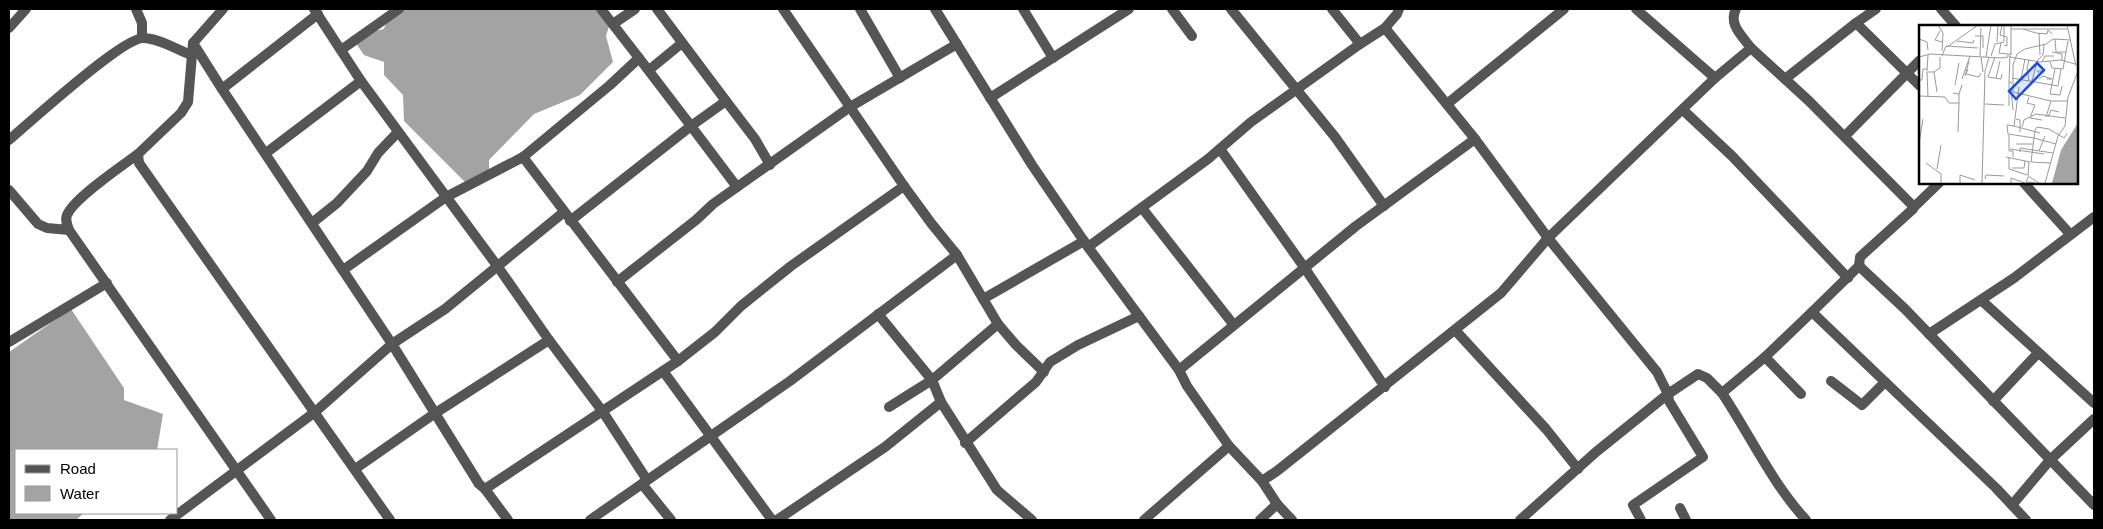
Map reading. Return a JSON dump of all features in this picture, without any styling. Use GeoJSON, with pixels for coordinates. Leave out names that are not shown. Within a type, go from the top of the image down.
{"type":"FeatureCollection","features":[{"type":"Feature","properties":{"kind":"street"},"geometry":{"type":"LineString","coordinates":[[9,28],[26,9]]}},
{"type":"Feature","properties":{"kind":"street"},"geometry":{"type":"LineString","coordinates":[[136,9],[142,23],[142,37]]}},
{"type":"Feature","properties":{"kind":"street"},"geometry":{"type":"LineString","coordinates":[[223,9],[193,43],[188,102],[173,122],[138,154],[72,207],[67,215],[66,222],[69,230],[271,520]]}},
{"type":"Feature","properties":{"kind":"street"},"geometry":{"type":"LineString","coordinates":[[341,50],[399,9]]}},
{"type":"Feature","properties":{"kind":"street"},"geometry":{"type":"LineString","coordinates":[[601,9],[737,187]]}},
{"type":"Feature","properties":{"kind":"street"},"geometry":{"type":"LineString","coordinates":[[613,24],[635,9]]}},
{"type":"Feature","properties":{"kind":"street"},"geometry":{"type":"LineString","coordinates":[[657,9],[755,140],[770,165]]}},
{"type":"Feature","properties":{"kind":"street"},"geometry":{"type":"LineString","coordinates":[[783,9],[930,223],[957,255],[998,324],[1016,345],[1044,372]]}},
{"type":"Feature","properties":{"kind":"street"},"geometry":{"type":"LineString","coordinates":[[860,9],[900,78]]}},
{"type":"Feature","properties":{"kind":"street"},"geometry":{"type":"LineString","coordinates":[[935,9],[1032,165],[1086,244],[1179,370],[1187,386],[1229,446],[1262,481],[1277,504],[1292,520]]}},
{"type":"Feature","properties":{"kind":"street"},"geometry":{"type":"LineString","coordinates":[[1023,9],[1053,58]]}},
{"type":"Feature","properties":{"kind":"street"},"geometry":{"type":"LineString","coordinates":[[990,98],[1053,58],[1114,13],[1129,9]]}},
{"type":"Feature","properties":{"kind":"street"},"geometry":{"type":"LineString","coordinates":[[1172,9],[1192,36]]}},
{"type":"Feature","properties":{"kind":"street"},"geometry":{"type":"LineString","coordinates":[[1231,9],[1335,137],[1384,206]]}},
{"type":"Feature","properties":{"kind":"street"},"geometry":{"type":"LineString","coordinates":[[1332,9],[1360,44]]}},
{"type":"Feature","properties":{"kind":"street"},"geometry":{"type":"LineString","coordinates":[[983,298],[1086,244],[1142,208],[1220,149],[1251,122],[1385,28],[1398,14],[1399,9]]}},
{"type":"Feature","properties":{"kind":"street"},"geometry":{"type":"LineString","coordinates":[[1447,104],[1564,9]]}},
{"type":"Feature","properties":{"kind":"street"},"geometry":{"type":"LineString","coordinates":[[1636,9],[1715,78]]}},
{"type":"Feature","properties":{"kind":"street"},"geometry":{"type":"LineString","coordinates":[[1736,9],[1732,16],[1734,24],[1751,48],[1845,136],[1913,208]]}},
{"type":"Feature","properties":{"kind":"street"},"geometry":{"type":"LineString","coordinates":[[1785,79],[1876,9]]}},
{"type":"Feature","properties":{"kind":"street"},"geometry":{"type":"LineString","coordinates":[[1941,9],[1955,25]]}},
{"type":"Feature","properties":{"kind":"street"},"geometry":{"type":"LineString","coordinates":[[222,88],[316,12],[361,81],[603,412],[644,482],[671,520]]}},
{"type":"Feature","properties":{"kind":"street"},"geometry":{"type":"LineString","coordinates":[[1856,23],[1919,85]]}},
{"type":"Feature","properties":{"kind":"street"},"geometry":{"type":"LineString","coordinates":[[1385,28],[1475,139],[1548,238],[1657,372],[1668,394],[1669,401],[1703,457],[1633,505],[1641,520]]}},
{"type":"Feature","properties":{"kind":"street"},"geometry":{"type":"LineString","coordinates":[[9,140],[130,41],[142,37],[160,42],[191,55]]}},
{"type":"Feature","properties":{"kind":"street"},"geometry":{"type":"LineString","coordinates":[[193,43],[392,344],[479,484],[485,489],[508,520]]}},
{"type":"Feature","properties":{"kind":"street"},"geometry":{"type":"LineString","coordinates":[[649,70],[682,43]]}},
{"type":"Feature","properties":{"kind":"street"},"geometry":{"type":"LineString","coordinates":[[617,282],[696,220],[713,204],[850,107],[957,44]]}},
{"type":"Feature","properties":{"kind":"street"},"geometry":{"type":"LineString","coordinates":[[1262,481],[1385,387],[1501,293],[1548,238],[1715,78],[1751,48]]}},
{"type":"Feature","properties":{"kind":"street"},"geometry":{"type":"LineString","coordinates":[[343,270],[446,197],[523,157],[610,85],[639,58]]}},
{"type":"Feature","properties":{"kind":"street"},"geometry":{"type":"LineString","coordinates":[[1845,136],[1919,61]]}},
{"type":"Feature","properties":{"kind":"street"},"geometry":{"type":"LineString","coordinates":[[266,154],[361,81]]}},
{"type":"Feature","properties":{"kind":"street"},"geometry":{"type":"LineString","coordinates":[[170,520],[315,412],[392,344],[445,309],[498,267],[726,100]]}},
{"type":"Feature","properties":{"kind":"street"},"geometry":{"type":"LineString","coordinates":[[1683,110],[1732,156],[1848,278]]}},
{"type":"Feature","properties":{"kind":"street"},"geometry":{"type":"LineString","coordinates":[[312,224],[337,203],[367,171],[378,153],[398,132]]}},
{"type":"Feature","properties":{"kind":"street"},"geometry":{"type":"LineString","coordinates":[[1179,370],[1304,267],[1475,139]]}},
{"type":"Feature","properties":{"kind":"street"},"geometry":{"type":"LineString","coordinates":[[1220,149],[1304,267],[1385,387]]}},
{"type":"Feature","properties":{"kind":"street"},"geometry":{"type":"LineString","coordinates":[[138,154],[139,163],[146,174],[390,520]]}},
{"type":"Feature","properties":{"kind":"street"},"geometry":{"type":"LineString","coordinates":[[523,157],[678,361]]}},
{"type":"Feature","properties":{"kind":"street"},"geometry":{"type":"LineString","coordinates":[[1722,393],[1765,357],[1848,278],[1859,266],[1860,257],[1938,184]]}},
{"type":"Feature","properties":{"kind":"street"},"geometry":{"type":"LineString","coordinates":[[2025,184],[2070,234]]}},
{"type":"Feature","properties":{"kind":"street"},"geometry":{"type":"LineString","coordinates":[[485,489],[678,361],[715,332],[741,306],[791,266],[904,186]]}},
{"type":"Feature","properties":{"kind":"street"},"geometry":{"type":"LineString","coordinates":[[9,190],[38,224],[47,228],[69,230]]}},
{"type":"Feature","properties":{"kind":"street"},"geometry":{"type":"LineString","coordinates":[[1142,208],[1233,324]]}},
{"type":"Feature","properties":{"kind":"street"},"geometry":{"type":"LineString","coordinates":[[1929,334],[1981,300],[2094,217]]}},
{"type":"Feature","properties":{"kind":"street"},"geometry":{"type":"LineString","coordinates":[[590,520],[790,381],[957,255]]}},
{"type":"Feature","properties":{"kind":"street"},"geometry":{"type":"LineString","coordinates":[[1859,266],[1929,334],[2094,504]]}},
{"type":"Feature","properties":{"kind":"street"},"geometry":{"type":"LineString","coordinates":[[9,342],[107,283]]}},
{"type":"Feature","properties":{"kind":"street"},"geometry":{"type":"LineString","coordinates":[[1981,300],[2094,403]]}},
{"type":"Feature","properties":{"kind":"street"},"geometry":{"type":"LineString","coordinates":[[1812,312],[2026,520]]}},
{"type":"Feature","properties":{"kind":"street"},"geometry":{"type":"LineString","coordinates":[[878,314],[932,380],[941,402],[965,443],[997,490],[1032,520]]}},
{"type":"Feature","properties":{"kind":"street"},"geometry":{"type":"LineString","coordinates":[[965,443],[1029,388],[1044,372],[1050,362],[1061,354],[1139,316]]}},
{"type":"Feature","properties":{"kind":"street"},"geometry":{"type":"LineString","coordinates":[[889,407],[932,380],[998,324]]}},
{"type":"Feature","properties":{"kind":"street"},"geometry":{"type":"LineString","coordinates":[[1455,330],[1546,429],[1578,468]]}},
{"type":"Feature","properties":{"kind":"street"},"geometry":{"type":"LineString","coordinates":[[355,469],[434,414],[549,340]]}},
{"type":"Feature","properties":{"kind":"street"},"geometry":{"type":"LineString","coordinates":[[1993,401],[2038,353]]}},
{"type":"Feature","properties":{"kind":"street"},"geometry":{"type":"LineString","coordinates":[[1765,357],[1801,394]]}},
{"type":"Feature","properties":{"kind":"street"},"geometry":{"type":"LineString","coordinates":[[663,371],[772,520]]}},
{"type":"Feature","properties":{"kind":"street"},"geometry":{"type":"LineString","coordinates":[[1520,520],[1578,468],[1668,394],[1698,374],[1707,378],[1722,393],[1771,473],[1806,520]]}},
{"type":"Feature","properties":{"kind":"street"},"geometry":{"type":"LineString","coordinates":[[1831,381],[1862,405],[1885,382]]}},
{"type":"Feature","properties":{"kind":"street"},"geometry":{"type":"LineString","coordinates":[[777,520],[885,447],[941,402]]}},
{"type":"Feature","properties":{"kind":"street"},"geometry":{"type":"LineString","coordinates":[[2012,505],[2050,460],[2094,419]]}},
{"type":"Feature","properties":{"kind":"street"},"geometry":{"type":"LineString","coordinates":[[1144,520],[1229,446]]}},
{"type":"Feature","properties":{"kind":"street"},"geometry":{"type":"LineString","coordinates":[[1260,520],[1277,504]]}},
{"type":"Feature","properties":{"kind":"street"},"geometry":{"type":"LineString","coordinates":[[1680,508],[1686,520]]}},
{"type":"Feature","properties":{"kind":"water"},"geometry":{"type":"Polygon","coordinates":[[[604,9],[612,17],[606,36],[613,62],[580,95],[534,114],[489,160],[489,173],[469,186],[404,121],[403,95],[384,75],[384,62],[364,55],[351,36],[384,29],[390,10],[604,9]]]}},
{"type":"Feature","properties":{"kind":"water"},"geometry":{"type":"Polygon","coordinates":[[[71,309],[124,388],[124,400],[163,414],[157,449],[15,449],[15,514],[83,514],[76,520],[9,520],[9,352],[71,309]]]}}]}
